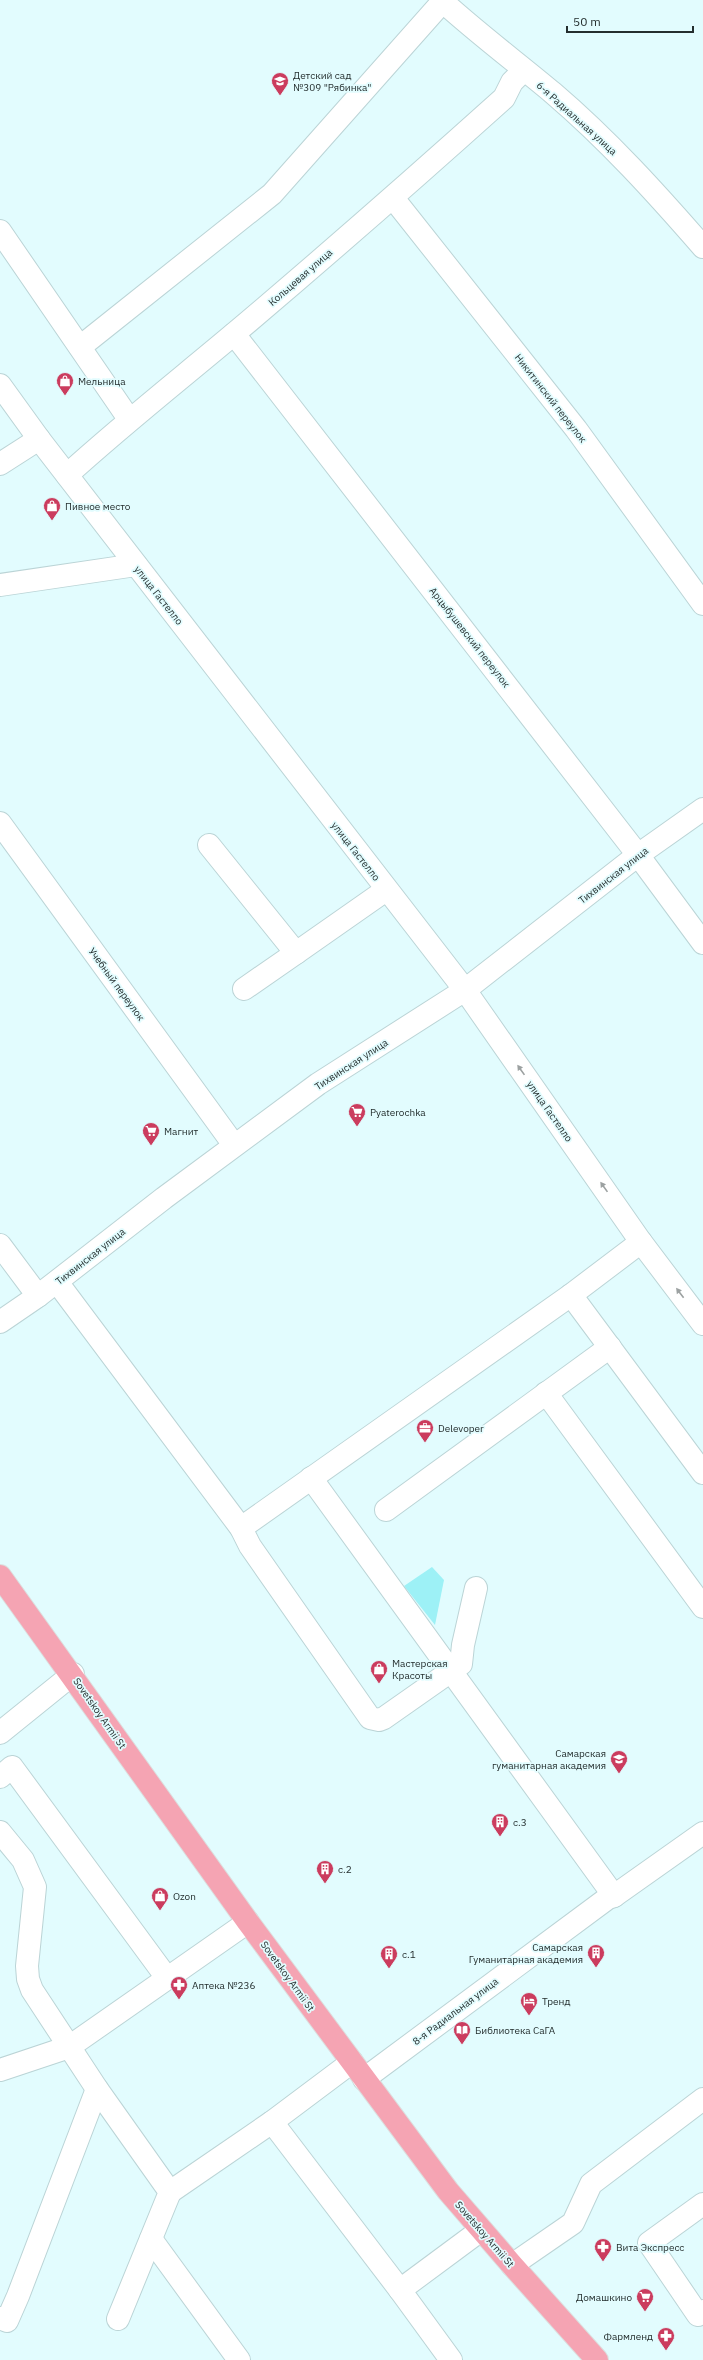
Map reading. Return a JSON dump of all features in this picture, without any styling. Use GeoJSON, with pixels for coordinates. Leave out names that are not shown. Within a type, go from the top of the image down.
{"type":"FeatureCollection","features":[{"type":"Feature","properties":{"kind":"main road","name":"Sovetskoy Armii St"},"geometry":{"type":"LineString","coordinates":[[0,1576],[72,1674],[248,1922],[448,2191],[597,2360]]}},
{"type":"Feature","properties":{"kind":"street","name":"6-я Радиальная улица"},"geometry":{"type":"LineString","coordinates":[[442,1],[523,71],[553,93],[646,181],[703,247]]}},
{"type":"Feature","properties":{"kind":"street"},"geometry":{"type":"LineString","coordinates":[[80,347],[272,194],[442,1]]}},
{"type":"Feature","properties":{"kind":"street","name":"Кольцевая улица"},"geometry":{"type":"LineString","coordinates":[[67,475],[129,419],[234,334],[393,198],[504,98],[512,82],[523,71]]}},
{"type":"Feature","properties":{"kind":"street","name":"Никитинский переулок"},"geometry":{"type":"LineString","coordinates":[[393,198],[576,429],[703,604]]}},
{"type":"Feature","properties":{"kind":"street"},"geometry":{"type":"LineString","coordinates":[[0,231],[129,419]]}},
{"type":"Feature","properties":{"kind":"street","name":"Арцыбушевский переулок"},"geometry":{"type":"LineString","coordinates":[[234,334],[638,855],[703,942]]}},
{"type":"Feature","properties":{"kind":"street","name":"улица Гастелло"},"geometry":{"type":"LineString","coordinates":[[0,385],[39,439],[386,890],[465,990],[642,1242],[702,1319]]}},
{"type":"Feature","properties":{"kind":"street"},"geometry":{"type":"LineString","coordinates":[[0,464],[39,439]]}},
{"type":"Feature","properties":{"kind":"street"},"geometry":{"type":"LineString","coordinates":[[0,585],[136,565]]}},
{"type":"Feature","properties":{"kind":"street","name":"Тихвинская улица"},"geometry":{"type":"LineString","coordinates":[[0,1322],[57,1282],[234,1145],[318,1084],[465,990],[638,855],[703,809]]}},
{"type":"Feature","properties":{"kind":"street","name":"Учебный переулок"},"geometry":{"type":"LineString","coordinates":[[0,823],[234,1145]]}},
{"type":"Feature","properties":{"kind":"street"},"geometry":{"type":"LineString","coordinates":[[209,845],[296,953]]}},
{"type":"Feature","properties":{"kind":"street"},"geometry":{"type":"LineString","coordinates":[[244,989],[386,890]]}},
{"type":"Feature","properties":{"kind":"street"},"geometry":{"type":"LineString","coordinates":[[241,1528],[571,1295],[642,1242]]}},
{"type":"Feature","properties":{"kind":"street"},"geometry":{"type":"LineString","coordinates":[[0,1245],[38,1296]]}},
{"type":"Feature","properties":{"kind":"street"},"geometry":{"type":"LineString","coordinates":[[57,1282],[241,1528],[250,1546],[370,1718],[379,1720],[384,1718],[451,1672],[462,1662],[463,1645],[476,1588]]}},
{"type":"Feature","properties":{"kind":"street"},"geometry":{"type":"LineString","coordinates":[[571,1295],[703,1473]]}},
{"type":"Feature","properties":{"kind":"street"},"geometry":{"type":"LineString","coordinates":[[386,1510],[610,1346]]}},
{"type":"Feature","properties":{"kind":"street"},"geometry":{"type":"LineString","coordinates":[[546,1393],[703,1608]]}},
{"type":"Feature","properties":{"kind":"street"},"geometry":{"type":"LineString","coordinates":[[311,1478],[614,1896]]}},
{"type":"Feature","properties":{"kind":"street"},"geometry":{"type":"LineString","coordinates":[[0,1732],[72,1674]]}},
{"type":"Feature","properties":{"kind":"street"},"geometry":{"type":"LineString","coordinates":[[0,1777],[12,1767],[167,1978]]}},
{"type":"Feature","properties":{"kind":"street"},"geometry":{"type":"LineString","coordinates":[[0,1832],[23,1860],[35,1887],[28,1979],[32,1990],[97,2089],[170,2192],[118,2319]]}},
{"type":"Feature","properties":{"kind":"street","name":"8-я Радиальная улица"},"geometry":{"type":"LineString","coordinates":[[170,2192],[272,2122],[358,2071],[608,1898],[614,1896],[703,1833]]}},
{"type":"Feature","properties":{"kind":"street"},"geometry":{"type":"LineString","coordinates":[[0,2070],[69,2047],[248,1922]]}},
{"type":"Feature","properties":{"kind":"street"},"geometry":{"type":"LineString","coordinates":[[0,2318],[7,2321],[18,2296],[97,2089]]}},
{"type":"Feature","properties":{"kind":"street"},"geometry":{"type":"LineString","coordinates":[[512,2265],[573,2223],[591,2184],[703,2099]]}},
{"type":"Feature","properties":{"kind":"street"},"geometry":{"type":"LineString","coordinates":[[272,2122],[400,2290],[451,2360]]}},
{"type":"Feature","properties":{"kind":"street"},"geometry":{"type":"LineString","coordinates":[[703,2204],[649,2242],[698,2315],[703,2311]]}},
{"type":"Feature","properties":{"kind":"street"},"geometry":{"type":"LineString","coordinates":[[400,2290],[481,2230]]}},
{"type":"Feature","properties":{"kind":"street"},"geometry":{"type":"LineString","coordinates":[[151,2239],[239,2360]]}},
{"type":"Feature","properties":{"kind":"shaded area"},"geometry":{"type":"Polygon","coordinates":[[[432,1567],[444,1580],[435,1625],[404,1586],[432,1567]]]}},
{"type":"Feature","properties":{"kind":"place","name":"Детский сад №309 \"Рябинка\""},"geometry":{"type":"Point","coordinates":[280,96]}},
{"type":"Feature","properties":{"kind":"place","name":"Мельница"},"geometry":{"type":"Point","coordinates":[65,396]}},
{"type":"Feature","properties":{"kind":"place","name":"Пивное место"},"geometry":{"type":"Point","coordinates":[52,521]}},
{"type":"Feature","properties":{"kind":"place","name":"Pyaterochka"},"geometry":{"type":"Point","coordinates":[357,1127]}},
{"type":"Feature","properties":{"kind":"place","name":"Магнит"},"geometry":{"type":"Point","coordinates":[151,1146]}},
{"type":"Feature","properties":{"kind":"place","name":"Delevoper"},"geometry":{"type":"Point","coordinates":[425,1443]}},
{"type":"Feature","properties":{"kind":"place","name":"Мастерская Красоты"},"geometry":{"type":"Point","coordinates":[379,1684]}},
{"type":"Feature","properties":{"kind":"place","name":"Самарская гуманитарная академия"},"geometry":{"type":"Point","coordinates":[619,1774]}},
{"type":"Feature","properties":{"kind":"place","name":"с.3"},"geometry":{"type":"Point","coordinates":[500,1837]}},
{"type":"Feature","properties":{"kind":"place","name":"с.2"},"geometry":{"type":"Point","coordinates":[325,1884]}},
{"type":"Feature","properties":{"kind":"place","name":"Ozon"},"geometry":{"type":"Point","coordinates":[160,1911]}},
{"type":"Feature","properties":{"kind":"place","name":"Самарская Гуманитарная академия"},"geometry":{"type":"Point","coordinates":[596,1968]}},
{"type":"Feature","properties":{"kind":"place","name":"с.1"},"geometry":{"type":"Point","coordinates":[389,1969]}},
{"type":"Feature","properties":{"kind":"place","name":"Аптека №236"},"geometry":{"type":"Point","coordinates":[179,2000]}},
{"type":"Feature","properties":{"kind":"place","name":"Тренд"},"geometry":{"type":"Point","coordinates":[529,2016]}},
{"type":"Feature","properties":{"kind":"place","name":"Библиотека СаГА"},"geometry":{"type":"Point","coordinates":[462,2045]}},
{"type":"Feature","properties":{"kind":"place","name":"Вита Экспресс"},"geometry":{"type":"Point","coordinates":[603,2262]}},
{"type":"Feature","properties":{"kind":"place","name":"Домашкино"},"geometry":{"type":"Point","coordinates":[645,2312]}},
{"type":"Feature","properties":{"kind":"place","name":"Фармленд"},"geometry":{"type":"Point","coordinates":[666,2351]}}]}
